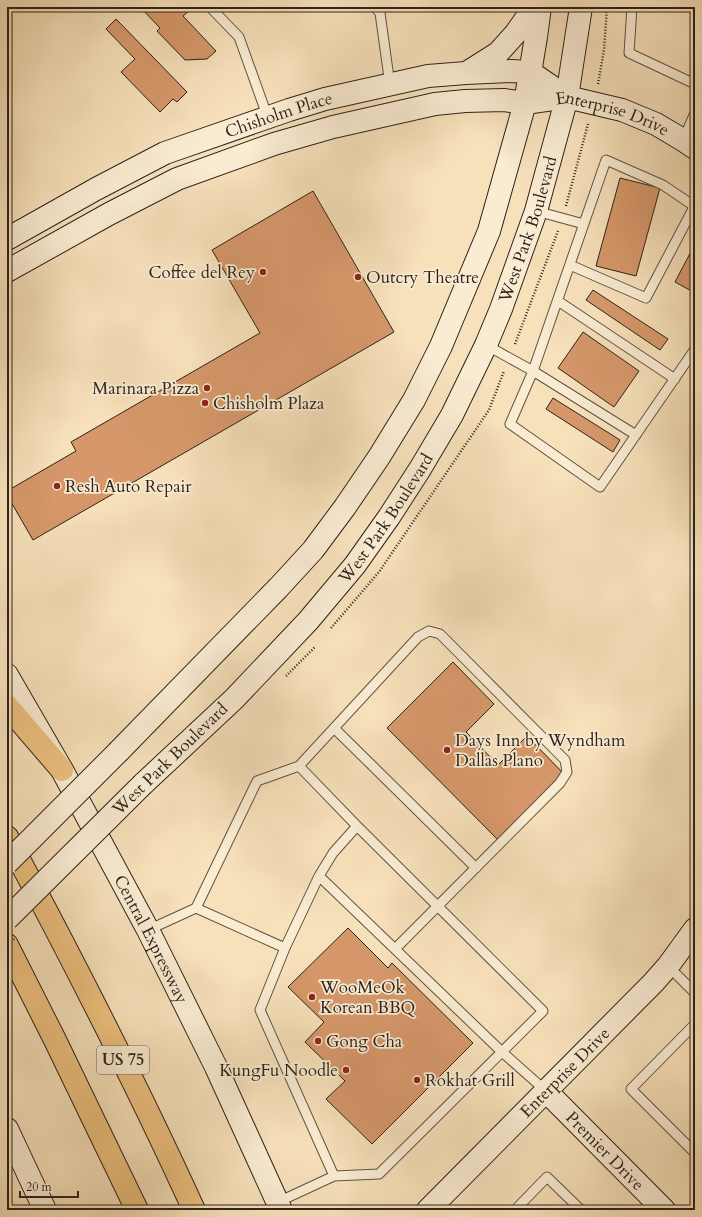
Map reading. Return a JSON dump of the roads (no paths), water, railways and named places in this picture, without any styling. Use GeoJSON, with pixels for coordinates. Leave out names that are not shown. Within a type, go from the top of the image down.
{"type":"FeatureCollection","features":[{"type":"Feature","properties":{"kind":"highway"},"geometry":{"type":"LineString","coordinates":[[7,706],[62,770]]}},
{"type":"Feature","properties":{"kind":"highway","name":"US 75"},"geometry":{"type":"LineString","coordinates":[[7,837],[104,1022],[136,1086],[194,1210]]}},
{"type":"Feature","properties":{"kind":"highway","name":"US 75"},"geometry":{"type":"LineString","coordinates":[[7,945],[55,1040],[137,1210]]}},
{"type":"Feature","properties":{"kind":"main road"},"geometry":{"type":"LineString","coordinates":[[466,73],[498,53],[516,33],[534,7]]}},
{"type":"Feature","properties":{"kind":"main road"},"geometry":{"type":"LineString","coordinates":[[7,863],[119,751],[279,587],[313,550],[345,507],[379,457],[414,400],[441,346],[488,231],[525,103],[540,7]]}},
{"type":"Feature","properties":{"kind":"main road","name":"West Park Boulevard"},"geometry":{"type":"LineString","coordinates":[[7,919],[143,784],[234,699],[308,621],[355,565],[389,517],[420,469],[452,415],[486,345],[501,309],[536,211],[567,97],[581,7]]}},
{"type":"Feature","properties":{"kind":"main road","name":"Chisholm Place"},"geometry":{"type":"LineString","coordinates":[[7,239],[108,182],[165,153],[325,99],[428,76],[511,71],[530,72]]}},
{"type":"Feature","properties":{"kind":"main road"},"geometry":{"type":"LineString","coordinates":[[530,72],[567,97]]}},
{"type":"Feature","properties":{"kind":"main road","name":"Enterprise Drive"},"geometry":{"type":"LineString","coordinates":[[525,103],[567,97],[622,110],[656,124],[689,144]]}},
{"type":"Feature","properties":{"kind":"main road","name":"Chisholm Place"},"geometry":{"type":"LineString","coordinates":[[9,266],[177,179],[274,144],[366,119],[435,104],[465,101],[504,100],[525,103]]}},
{"type":"Feature","properties":{"kind":"main road"},"geometry":{"type":"LineString","coordinates":[[268,118],[274,144]]}},
{"type":"Feature","properties":{"kind":"main road","name":"Central Expressway"},"geometry":{"type":"LineString","coordinates":[[7,675],[62,770],[148,930],[216,1067],[279,1206]]}},
{"type":"Feature","properties":{"kind":"main road","name":"Enterprise Drive"},"geometry":{"type":"LineString","coordinates":[[434,1208],[668,966],[695,929]]}},
{"type":"Feature","properties":{"kind":"main road","name":"Premier Drive"},"geometry":{"type":"LineString","coordinates":[[546,1091],[664,1210]]}},
{"type":"Feature","properties":{"kind":"main road"},"geometry":{"type":"LineString","coordinates":[[7,1129],[45,1210]]}},
{"type":"Feature","properties":{"kind":"lane"},"geometry":{"type":"LineString","coordinates":[[210,7],[239,37],[268,118]]}},
{"type":"Feature","properties":{"kind":"lane"},"geometry":{"type":"LineString","coordinates":[[375,7],[380,13],[390,85]]}},
{"type":"Feature","properties":{"kind":"lane"},"geometry":{"type":"LineString","coordinates":[[632,7],[629,52],[695,84]]}},
{"type":"Feature","properties":{"kind":"lane"},"geometry":{"type":"LineString","coordinates":[[689,144],[695,113]]}},
{"type":"Feature","properties":{"kind":"lane"},"geometry":{"type":"LineString","coordinates":[[570,265],[646,298],[695,205],[663,185],[606,160],[570,265],[558,301],[534,370],[510,424],[600,487],[695,349]]}},
{"type":"Feature","properties":{"kind":"lane"},"geometry":{"type":"LineString","coordinates":[[536,211],[584,224]]}},
{"type":"Feature","properties":{"kind":"lane"},"geometry":{"type":"LineString","coordinates":[[558,301],[675,379]]}},
{"type":"Feature","properties":{"kind":"lane"},"geometry":{"type":"LineString","coordinates":[[486,345],[534,370],[636,435]]}},
{"type":"Feature","properties":{"kind":"lane"},"geometry":{"type":"LineString","coordinates":[[148,930],[196,908],[257,781],[299,766],[418,637],[429,631],[440,634],[565,760],[567,772],[560,783],[395,949]]}},
{"type":"Feature","properties":{"kind":"lane"},"geometry":{"type":"LineString","coordinates":[[334,728],[476,868]]}},
{"type":"Feature","properties":{"kind":"lane"},"geometry":{"type":"LineString","coordinates":[[279,1206],[334,1176],[379,1174],[543,1011],[357,826],[299,766]]}},
{"type":"Feature","properties":{"kind":"lane"},"geometry":{"type":"LineString","coordinates":[[334,1176],[260,1010],[285,948],[319,876],[333,853],[357,826]]}},
{"type":"Feature","properties":{"kind":"lane"},"geometry":{"type":"LineString","coordinates":[[319,876],[502,1052],[546,1091]]}},
{"type":"Feature","properties":{"kind":"lane"},"geometry":{"type":"LineString","coordinates":[[196,908],[285,948]]}},
{"type":"Feature","properties":{"kind":"lane"},"geometry":{"type":"LineString","coordinates":[[668,966],[695,994]]}},
{"type":"Feature","properties":{"kind":"lane"},"geometry":{"type":"LineString","coordinates":[[695,1024],[631,1089],[695,1153]]}},
{"type":"Feature","properties":{"kind":"lane"},"geometry":{"type":"LineString","coordinates":[[515,1210],[547,1177],[581,1210]]}},
{"type":"Feature","properties":{"kind":"place","name":"Coffee del Rey"},"geometry":{"type":"Point","coordinates":[263,272]}},
{"type":"Feature","properties":{"kind":"place","name":"Outcry Theatre"},"geometry":{"type":"Point","coordinates":[358,277]}},
{"type":"Feature","properties":{"kind":"place","name":"Marinara Pizza"},"geometry":{"type":"Point","coordinates":[207,388]}},
{"type":"Feature","properties":{"kind":"place","name":"Chisholm Plaza"},"geometry":{"type":"Point","coordinates":[205,403]}},
{"type":"Feature","properties":{"kind":"place","name":"Resh Auto Repair"},"geometry":{"type":"Point","coordinates":[57,486]}},
{"type":"Feature","properties":{"kind":"place","name":"Days Inn by Wyndham Dallas Plano"},"geometry":{"type":"Point","coordinates":[447,750]}},
{"type":"Feature","properties":{"kind":"place","name":"WooMeOk Korean BBQ"},"geometry":{"type":"Point","coordinates":[312,997]}},
{"type":"Feature","properties":{"kind":"place","name":"Gong Cha"},"geometry":{"type":"Point","coordinates":[318,1041]}},
{"type":"Feature","properties":{"kind":"place","name":"KungFu Noodle"},"geometry":{"type":"Point","coordinates":[346,1070]}},
{"type":"Feature","properties":{"kind":"place","name":"Rokhat Grill"},"geometry":{"type":"Point","coordinates":[417,1080]}}]}
